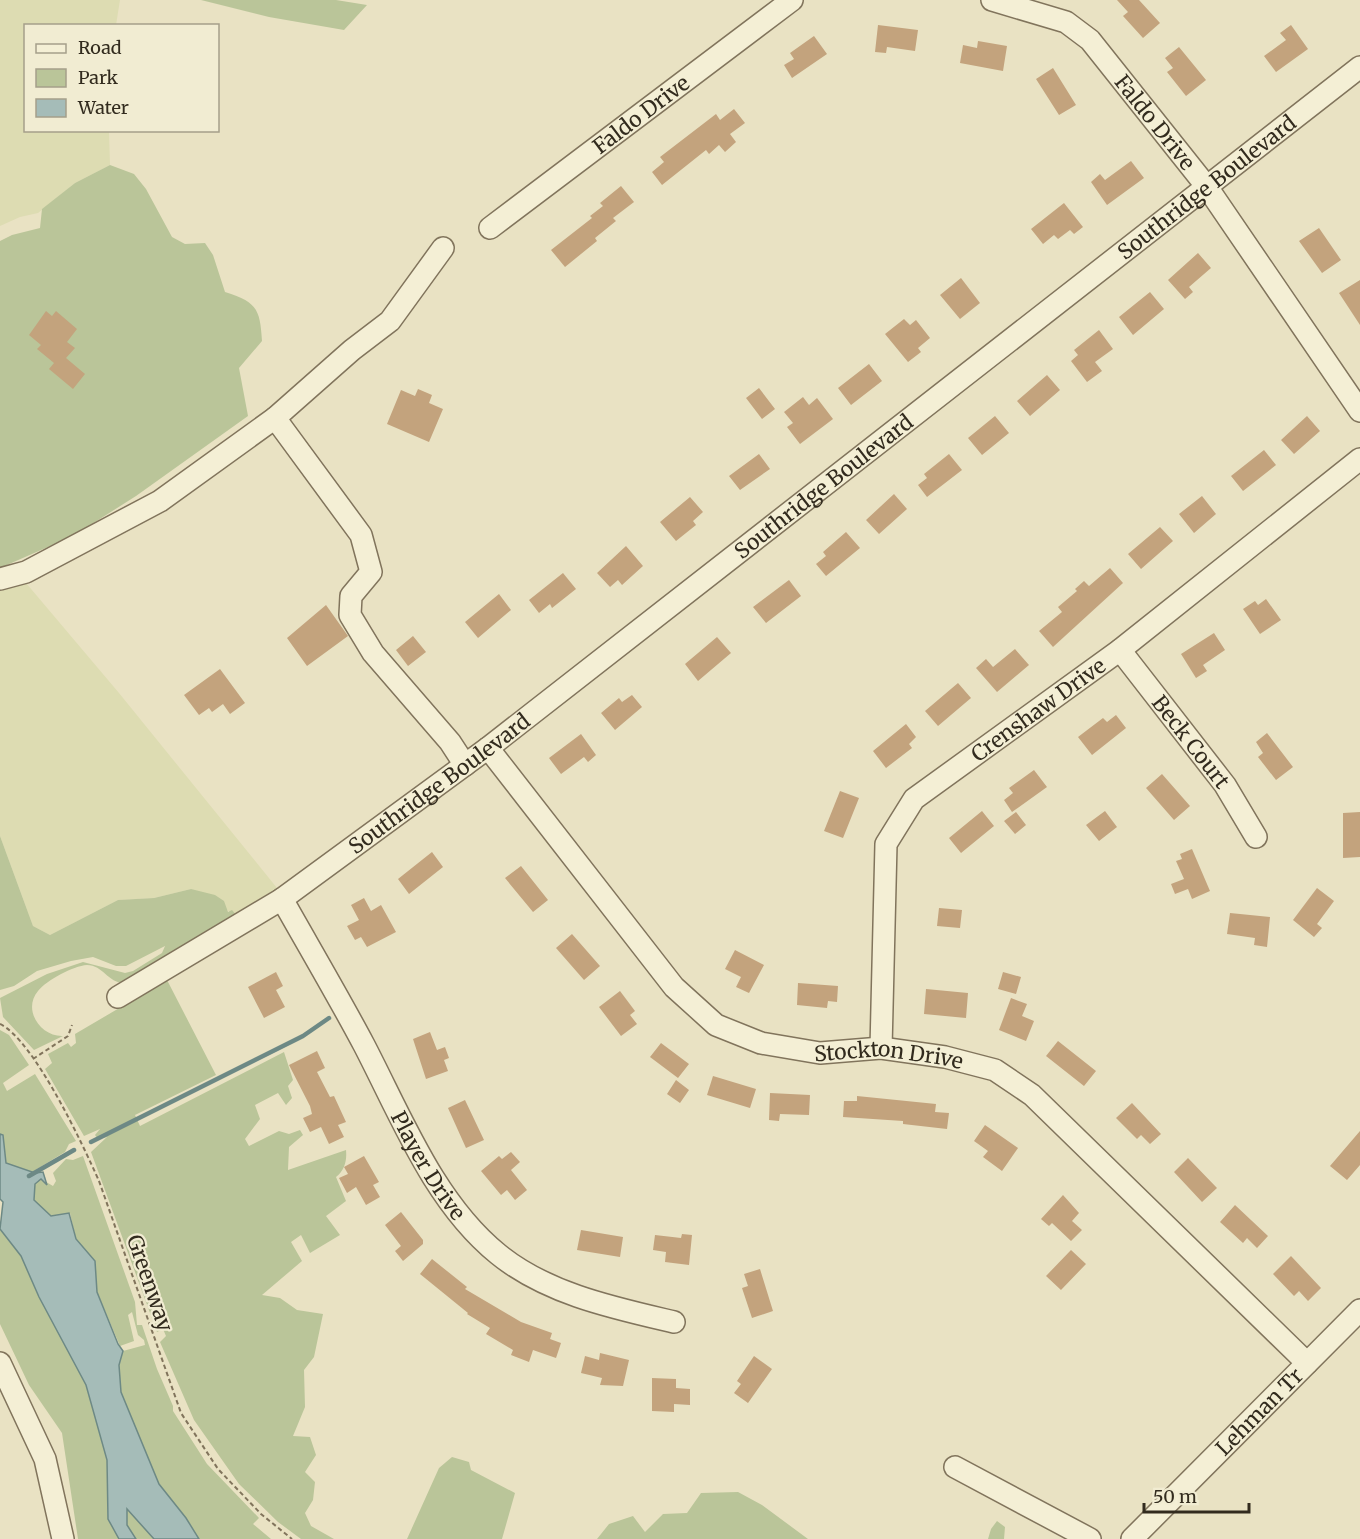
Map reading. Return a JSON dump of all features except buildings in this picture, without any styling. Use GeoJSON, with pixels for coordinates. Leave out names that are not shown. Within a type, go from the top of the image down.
{"type":"FeatureCollection","features":[{"type":"Feature","properties":{"kind":"street","name":"Faldo Drive"},"geometry":{"type":"LineString","coordinates":[[490,228],[792,0]]}},
{"type":"Feature","properties":{"kind":"street","name":"Faldo Drive"},"geometry":{"type":"LineString","coordinates":[[992,0],[1066,22],[1090,40],[1207,187],[1360,411]]}},
{"type":"Feature","properties":{"kind":"street","name":"Southridge Boulevard"},"geometry":{"type":"LineString","coordinates":[[118,997],[282,899],[488,748],[1360,67]]}},
{"type":"Feature","properties":{"kind":"street"},"geometry":{"type":"LineString","coordinates":[[0,579],[26,572],[160,501],[275,418],[325,373],[390,321],[442,248]]}},
{"type":"Feature","properties":{"kind":"street"},"geometry":{"type":"LineString","coordinates":[[275,418],[361,535],[371,572],[351,596],[350,615],[373,653],[450,742],[465,765]]}},
{"type":"Feature","properties":{"kind":"street","name":"Crenshaw Drive"},"geometry":{"type":"LineString","coordinates":[[881,1048],[886,844],[914,799],[1120,650],[1360,459]]}},
{"type":"Feature","properties":{"kind":"street","name":"Beck Court"},"geometry":{"type":"LineString","coordinates":[[1120,650],[1225,785],[1256,837]]}},
{"type":"Feature","properties":{"kind":"street","name":"Stockton Drive"},"geometry":{"type":"LineString","coordinates":[[488,748],[674,987],[716,1025],[761,1043],[820,1053],[881,1048],[945,1057],[995,1070],[1032,1095],[1308,1363]]}},
{"type":"Feature","properties":{"kind":"street","name":"Player Drive"},"geometry":{"type":"LineString","coordinates":[[282,899],[353,1024],[426,1165],[461,1218],[498,1255],[547,1284],[621,1310],[674,1322]]}},
{"type":"Feature","properties":{"kind":"street","name":"Lehman Tr"},"geometry":{"type":"LineString","coordinates":[[1132,1539],[1360,1310]]}},
{"type":"Feature","properties":{"kind":"street"},"geometry":{"type":"LineString","coordinates":[[0,1363],[45,1459],[63,1539]]}},
{"type":"Feature","properties":{"kind":"street"},"geometry":{"type":"LineString","coordinates":[[955,1467],[1090,1539]]}},
{"type":"Feature","properties":{"kind":"path","name":"Greenway"},"geometry":{"type":"LineString","coordinates":[[0,1024],[19,1039],[33,1059],[78,1136],[99,1181],[181,1413],[218,1469],[261,1514],[292,1539]]}},
{"type":"Feature","properties":{"kind":"path"},"geometry":{"type":"LineString","coordinates":[[33,1059],[68,1036],[72,1025]]}},
{"type":"Feature","properties":{"kind":"green space"},"geometry":{"type":"Polygon","coordinates":[[[0,0],[120,0],[116,24],[24,24],[24,132],[109,132],[110,165],[75,183],[38,213],[20,217],[0,226],[0,0]]]}},
{"type":"Feature","properties":{"kind":"green space"},"geometry":{"type":"Polygon","coordinates":[[[201,0],[336,0],[367,5],[344,30],[269,17],[201,0]]]}},
{"type":"Feature","properties":{"kind":"green space"},"geometry":{"type":"Polygon","coordinates":[[[110,165],[134,174],[146,189],[172,237],[185,244],[205,243],[213,255],[225,292],[244,299],[255,308],[260,321],[262,341],[239,368],[248,416],[136,496],[73,536],[0,568],[0,241],[12,235],[40,228],[42,209],[75,183],[110,165]]]}},
{"type":"Feature","properties":{"kind":"green space"},"geometry":{"type":"Polygon","coordinates":[[[10,564],[119,693],[277,888],[237,916],[191,889],[154,898],[118,900],[50,935],[33,926],[0,836],[0,568],[10,564]]]}},
{"type":"Feature","properties":{"kind":"green space"},"geometry":{"type":"Polygon","coordinates":[[[0,836],[33,926],[50,935],[118,900],[154,898],[191,889],[215,895],[224,901],[228,912],[232,910],[237,916],[124,983],[87,965],[54,978],[38,991],[32,1006],[33,1014],[41,1027],[55,1035],[63,1036],[34,1050],[3,1017],[0,998],[47,974],[83,962],[125,973],[133,971],[162,953],[165,946],[126,966],[116,966],[93,957],[71,961],[37,971],[14,986],[0,990],[0,836]]]}},
{"type":"Feature","properties":{"kind":"green space"},"geometry":{"type":"Polygon","coordinates":[[[167,980],[216,1075],[135,1115],[140,1126],[284,1052],[293,1080],[288,1086],[292,1098],[286,1105],[278,1093],[255,1105],[260,1119],[245,1139],[249,1146],[279,1131],[289,1134],[300,1130],[303,1135],[289,1147],[288,1170],[346,1150],[345,1165],[336,1177],[346,1201],[326,1216],[340,1235],[310,1253],[301,1235],[291,1242],[302,1261],[262,1295],[280,1298],[297,1310],[323,1314],[314,1357],[304,1370],[305,1407],[293,1436],[310,1437],[316,1455],[305,1472],[315,1482],[313,1500],[305,1513],[311,1526],[334,1539],[301,1539],[278,1522],[239,1484],[194,1420],[160,1342],[166,1336],[163,1329],[157,1332],[91,1152],[107,1137],[98,1139],[95,1135],[100,1129],[84,1136],[45,1069],[52,1063],[48,1054],[68,1043],[71,1047],[76,1043],[75,1034],[167,980]]]}},
{"type":"Feature","properties":{"kind":"green space"},"geometry":{"type":"Polygon","coordinates":[[[0,1030],[9,1035],[29,1065],[3,1083],[7,1091],[35,1074],[76,1141],[69,1144],[65,1152],[32,1172],[6,1164],[3,1135],[0,1134],[0,1030]]]}},
{"type":"Feature","properties":{"kind":"green space"},"geometry":{"type":"Polygon","coordinates":[[[83,1156],[135,1302],[137,1325],[142,1325],[173,1411],[207,1464],[259,1518],[253,1524],[271,1539],[199,1539],[159,1484],[121,1392],[119,1365],[123,1351],[145,1345],[144,1340],[138,1335],[132,1312],[128,1315],[134,1341],[120,1346],[97,1292],[95,1261],[76,1239],[70,1213],[51,1216],[34,1200],[35,1184],[41,1179],[53,1186],[56,1181],[53,1173],[66,1159],[73,1160],[83,1156]]]}},
{"type":"Feature","properties":{"kind":"green space"},"geometry":{"type":"Polygon","coordinates":[[[0,1229],[21,1256],[39,1297],[86,1385],[107,1460],[108,1519],[119,1539],[78,1539],[62,1433],[29,1385],[0,1324],[0,1229]]]}},
{"type":"Feature","properties":{"kind":"green space"},"geometry":{"type":"Polygon","coordinates":[[[452,1457],[469,1462],[471,1470],[515,1493],[502,1539],[407,1539],[439,1468],[452,1457]]]}},
{"type":"Feature","properties":{"kind":"green space"},"geometry":{"type":"Polygon","coordinates":[[[738,1492],[762,1505],[808,1539],[597,1539],[609,1524],[633,1516],[645,1532],[663,1514],[687,1513],[701,1493],[738,1492]]]}},
{"type":"Feature","properties":{"kind":"green space"},"geometry":{"type":"Polygon","coordinates":[[[127,1509],[154,1539],[136,1539],[127,1525],[127,1509]]]}},
{"type":"Feature","properties":{"kind":"green space"},"geometry":{"type":"Polygon","coordinates":[[[997,1521],[1005,1527],[1004,1539],[988,1539],[991,1529],[997,1521]]]}},
{"type":"Feature","properties":{"kind":"water"},"geometry":{"type":"Polygon","coordinates":[[[0,1134],[3,1135],[6,1163],[35,1173],[43,1172],[47,1185],[41,1179],[35,1184],[34,1200],[51,1216],[69,1213],[76,1239],[95,1261],[97,1292],[123,1351],[119,1365],[121,1392],[159,1484],[186,1518],[199,1539],[154,1539],[127,1509],[127,1525],[136,1539],[119,1539],[108,1519],[107,1460],[86,1385],[39,1297],[21,1256],[0,1229],[3,1202],[0,1199],[0,1134]]]}},
{"type":"Feature","properties":{"kind":"waterway"},"geometry":{"type":"LineString","coordinates":[[91,1142],[303,1036],[329,1018]]}},
{"type":"Feature","properties":{"kind":"waterway"},"geometry":{"type":"LineString","coordinates":[[29,1176],[74,1150]]}}]}
